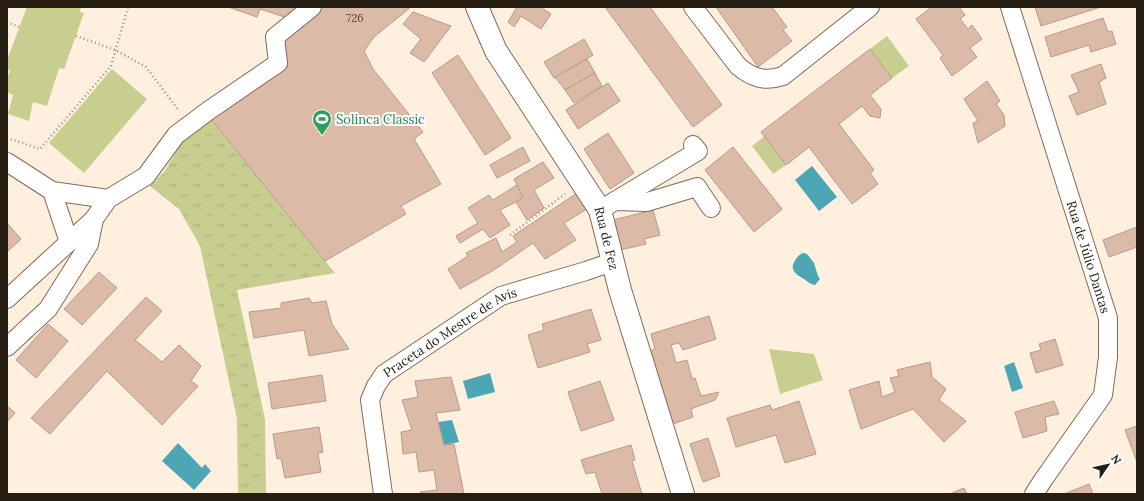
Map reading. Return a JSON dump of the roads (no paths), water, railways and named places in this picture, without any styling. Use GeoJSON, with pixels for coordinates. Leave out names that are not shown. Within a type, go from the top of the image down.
{"type":"FeatureCollection","features":[{"type":"Feature","properties":{"kind":"street"},"geometry":{"type":"LineString","coordinates":[[7,299],[94,219],[108,199],[146,176],[176,136],[278,63],[275,37],[312,7]]}},
{"type":"Feature","properties":{"kind":"street","name":"Rua de Fez"},"geometry":{"type":"LineString","coordinates":[[477,7],[496,51],[582,182],[607,205],[612,262],[683,494]]}},
{"type":"Feature","properties":{"kind":"street"},"geometry":{"type":"LineString","coordinates":[[693,7],[738,66],[747,74],[761,79],[774,79],[783,76],[870,7]]}},
{"type":"Feature","properties":{"kind":"street","name":"Rua de Júlio Dantas"},"geometry":{"type":"LineString","coordinates":[[1010,7],[1108,318],[1108,357],[1103,395],[1034,494]]}},
{"type":"Feature","properties":{"kind":"street"},"geometry":{"type":"LineString","coordinates":[[607,205],[698,151],[693,145]]}},
{"type":"Feature","properties":{"kind":"street"},"geometry":{"type":"LineString","coordinates":[[7,162],[52,191],[108,199]]}},
{"type":"Feature","properties":{"kind":"street"},"geometry":{"type":"LineString","coordinates":[[607,205],[647,202],[697,187],[711,208]]}},
{"type":"Feature","properties":{"kind":"street"},"geometry":{"type":"LineString","coordinates":[[52,191],[69,242]]}},
{"type":"Feature","properties":{"kind":"street"},"geometry":{"type":"LineString","coordinates":[[7,347],[48,309],[89,244],[94,219]]}},
{"type":"Feature","properties":{"kind":"street","name":"Praceta do Mestre de Avis"},"geometry":{"type":"LineString","coordinates":[[383,494],[370,400],[376,386],[384,374],[501,296],[612,262]]}},
{"type":"Feature","properties":{"kind":"water"},"geometry":{"type":"Polygon","coordinates":[[[812,166],[837,197],[819,211],[795,180],[812,166]]]}},
{"type":"Feature","properties":{"kind":"water"},"geometry":{"type":"Polygon","coordinates":[[[803,253],[807,254],[814,263],[820,279],[815,285],[798,276],[793,269],[796,259],[803,253]]]}},
{"type":"Feature","properties":{"kind":"water"},"geometry":{"type":"Polygon","coordinates":[[[1014,362],[1023,388],[1012,392],[1004,366],[1014,362]]]}},
{"type":"Feature","properties":{"kind":"water"},"geometry":{"type":"Polygon","coordinates":[[[490,373],[495,392],[468,399],[463,381],[490,373]]]}},
{"type":"Feature","properties":{"kind":"water"},"geometry":{"type":"Polygon","coordinates":[[[452,420],[459,442],[444,445],[438,422],[452,420]]]}},
{"type":"Feature","properties":{"kind":"water"},"geometry":{"type":"Polygon","coordinates":[[[178,443],[202,468],[205,464],[211,471],[194,490],[162,461],[178,443]]]}},
{"type":"Feature","properties":{"kind":"place","name":"Solinca Classic"},"geometry":{"type":"Point","coordinates":[322,136]}}]}
